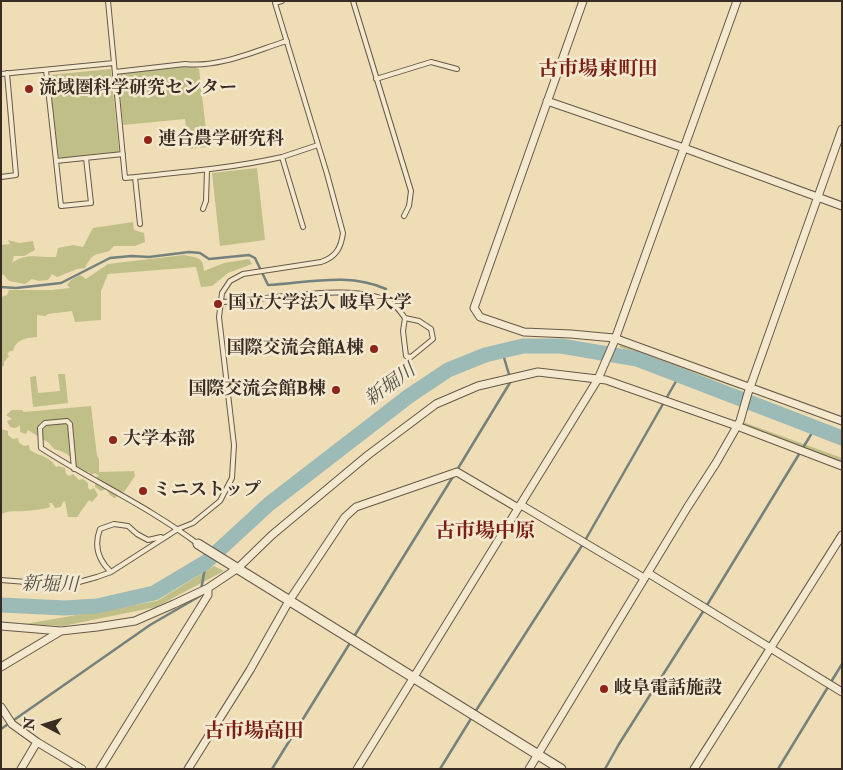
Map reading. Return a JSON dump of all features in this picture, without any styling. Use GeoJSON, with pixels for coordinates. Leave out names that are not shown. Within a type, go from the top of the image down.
{"type":"FeatureCollection","features":[{"type":"Feature","properties":{"kind":"street"},"geometry":{"type":"LineString","coordinates":[[583,1],[474,308],[480,317],[524,332],[571,334],[614,340],[749,390],[842,421]]}},
{"type":"Feature","properties":{"kind":"street"},"geometry":{"type":"LineString","coordinates":[[356,769],[599,377],[737,1]]}},
{"type":"Feature","properties":{"kind":"street"},"geometry":{"type":"LineString","coordinates":[[547,101],[684,148],[842,206]]}},
{"type":"Feature","properties":{"kind":"street"},"geometry":{"type":"LineString","coordinates":[[529,769],[738,424],[842,129]]}},
{"type":"Feature","properties":{"kind":"street"},"geometry":{"type":"LineString","coordinates":[[1,626],[61,631],[135,621],[208,588],[236,567],[368,455],[436,404],[478,386],[538,372],[599,377],[738,424],[842,466]]}},
{"type":"Feature","properties":{"kind":"street"},"geometry":{"type":"LineString","coordinates":[[188,769],[250,670],[289,601],[345,517],[356,507],[458,472],[646,575],[772,648],[842,692]]}},
{"type":"Feature","properties":{"kind":"street"},"geometry":{"type":"LineString","coordinates":[[694,769],[842,535]]}},
{"type":"Feature","properties":{"kind":"street"},"geometry":{"type":"LineString","coordinates":[[198,544],[561,769]]}},
{"type":"Feature","properties":{"kind":"street"},"geometry":{"type":"LineString","coordinates":[[100,769],[208,595],[208,588]]}},
{"type":"Feature","properties":{"kind":"street"},"geometry":{"type":"LineString","coordinates":[[1,667],[61,631]]}},
{"type":"Feature","properties":{"kind":"street"},"geometry":{"type":"LineString","coordinates":[[1,707],[12,724],[37,742],[82,769]]}},
{"type":"Feature","properties":{"kind":"street"},"geometry":{"type":"LineString","coordinates":[[21,769],[37,742]]}},
{"type":"Feature","properties":{"kind":"lane"},"geometry":{"type":"LineString","coordinates":[[108,1],[125,178],[256,163],[318,145]]}},
{"type":"Feature","properties":{"kind":"lane"},"geometry":{"type":"LineString","coordinates":[[1,580],[39,583],[79,582],[110,572],[178,529],[193,523],[220,501],[232,478],[234,445],[219,317],[222,293],[230,281],[242,274],[329,260],[335,255],[342,243],[343,233],[275,2],[282,1]]}},
{"type":"Feature","properties":{"kind":"lane"},"geometry":{"type":"LineString","coordinates":[[353,1],[411,191],[409,206],[404,216]]}},
{"type":"Feature","properties":{"kind":"lane"},"geometry":{"type":"LineString","coordinates":[[115,72],[220,62],[287,41]]}},
{"type":"Feature","properties":{"kind":"lane"},"geometry":{"type":"LineString","coordinates":[[376,79],[431,62],[457,69]]}},
{"type":"Feature","properties":{"kind":"lane"},"geometry":{"type":"LineString","coordinates":[[1,74],[114,63]]}},
{"type":"Feature","properties":{"kind":"lane"},"geometry":{"type":"LineString","coordinates":[[46,70],[61,206],[91,203],[86,158]]}},
{"type":"Feature","properties":{"kind":"lane"},"geometry":{"type":"LineString","coordinates":[[1,177],[16,175],[7,74]]}},
{"type":"Feature","properties":{"kind":"lane"},"geometry":{"type":"LineString","coordinates":[[56,161],[123,154]]}},
{"type":"Feature","properties":{"kind":"lane"},"geometry":{"type":"LineString","coordinates":[[282,157],[303,227]]}},
{"type":"Feature","properties":{"kind":"lane"},"geometry":{"type":"LineString","coordinates":[[203,209],[206,201],[207,170]]}},
{"type":"Feature","properties":{"kind":"lane"},"geometry":{"type":"LineString","coordinates":[[135,177],[140,224]]}},
{"type":"Feature","properties":{"kind":"lane"},"geometry":{"type":"LineString","coordinates":[[220,302],[342,292],[380,298],[394,305],[405,318],[419,321],[431,329],[433,339],[411,357],[406,356],[403,331],[405,318]]}},
{"type":"Feature","properties":{"kind":"lane"},"geometry":{"type":"LineString","coordinates":[[74,469],[70,424],[67,421],[45,423],[40,428],[41,448],[74,469],[178,529],[198,544]]}},
{"type":"Feature","properties":{"kind":"lane"},"geometry":{"type":"LineString","coordinates":[[110,572],[98,557],[96,540],[100,529],[114,524],[128,526],[148,540],[165,537]]}},
{"type":"Feature","properties":{"kind":"shaded area"},"geometry":{"type":"Polygon","coordinates":[[[192,66],[199,69],[208,147],[189,149],[185,119],[123,125],[118,74],[192,66]]]}},
{"type":"Feature","properties":{"kind":"shaded area"},"geometry":{"type":"Polygon","coordinates":[[[111,69],[119,152],[61,158],[58,156],[49,75],[111,69]]]}},
{"type":"Feature","properties":{"kind":"shaded area"},"geometry":{"type":"Polygon","coordinates":[[[257,168],[265,240],[220,246],[212,173],[257,168]]]}},
{"type":"Feature","properties":{"kind":"shaded area"},"geometry":{"type":"Polygon","coordinates":[[[133,222],[134,230],[144,233],[145,242],[135,246],[114,246],[109,251],[92,257],[85,268],[57,277],[52,274],[48,280],[39,281],[32,279],[25,284],[9,281],[1,274],[1,245],[10,244],[8,240],[19,243],[33,241],[35,250],[24,256],[14,256],[12,263],[22,258],[34,256],[56,257],[58,248],[73,245],[83,247],[93,228],[133,222]]]}},
{"type":"Feature","properties":{"kind":"shaded area"},"geometry":{"type":"Polygon","coordinates":[[[184,255],[201,260],[204,271],[224,263],[249,259],[252,264],[228,273],[212,286],[201,287],[196,267],[108,274],[101,291],[101,320],[75,322],[72,311],[45,316],[37,315],[37,337],[25,339],[16,344],[13,351],[7,354],[9,356],[4,362],[4,366],[1,366],[1,297],[7,295],[9,290],[70,288],[67,285],[71,280],[80,275],[86,279],[108,264],[184,255]]]}},
{"type":"Feature","properties":{"kind":"shaded area"},"geometry":{"type":"Polygon","coordinates":[[[620,345],[740,387],[740,389],[619,347],[620,345]]]}},
{"type":"Feature","properties":{"kind":"shaded area"},"geometry":{"type":"Polygon","coordinates":[[[58,374],[65,374],[68,403],[33,407],[30,377],[36,376],[38,393],[60,391],[58,374]]]}},
{"type":"Feature","properties":{"kind":"shaded area"},"geometry":{"type":"Polygon","coordinates":[[[91,406],[97,456],[99,459],[99,472],[134,471],[135,476],[124,492],[122,491],[119,496],[114,498],[106,489],[101,491],[95,487],[96,477],[99,476],[95,473],[91,475],[89,472],[85,474],[77,473],[74,471],[76,465],[71,457],[54,449],[49,443],[28,430],[26,434],[20,432],[20,425],[16,428],[10,427],[7,421],[12,419],[6,415],[12,410],[22,410],[24,412],[91,406]]]}},
{"type":"Feature","properties":{"kind":"shaded area"},"geometry":{"type":"Polygon","coordinates":[[[743,422],[842,458],[842,463],[743,427],[743,422]]]}},
{"type":"Feature","properties":{"kind":"shaded area"},"geometry":{"type":"Polygon","coordinates":[[[1,429],[8,431],[8,435],[13,439],[18,438],[19,443],[24,446],[29,445],[30,450],[47,458],[56,467],[65,468],[66,474],[69,476],[73,474],[79,480],[83,479],[88,483],[88,488],[90,490],[94,488],[98,495],[92,502],[89,500],[77,517],[68,517],[65,501],[61,507],[55,508],[52,503],[49,503],[50,507],[44,509],[1,514],[1,429]]]}},
{"type":"Feature","properties":{"kind":"shaded area"},"geometry":{"type":"Polygon","coordinates":[[[214,566],[224,571],[156,607],[63,626],[25,624],[157,601],[214,566]]]}},
{"type":"Feature","properties":{"kind":"waterway"},"geometry":{"type":"LineString","coordinates":[[1,287],[16,288],[61,283],[110,258],[149,257],[189,252],[200,253],[209,259],[249,255],[255,258],[268,285],[343,280],[372,284],[386,289]]}},
{"type":"Feature","properties":{"kind":"waterway","name":"新堀川"},"geometry":{"type":"LineString","coordinates":[[1,605],[65,608],[97,606],[154,593],[206,562],[269,504],[409,396],[448,370],[485,355],[523,346],[561,346],[637,359],[842,438]]}},
{"type":"Feature","properties":{"kind":"waterway"},"geometry":{"type":"LineString","coordinates":[[457,470],[511,381],[502,351]]}},
{"type":"Feature","properties":{"kind":"waterway"},"geometry":{"type":"LineString","coordinates":[[475,712],[583,544],[679,376]]}},
{"type":"Feature","properties":{"kind":"waterway"},"geometry":{"type":"LineString","coordinates":[[605,769],[815,428]]}},
{"type":"Feature","properties":{"kind":"waterway"},"geometry":{"type":"LineString","coordinates":[[272,769],[454,475]]}},
{"type":"Feature","properties":{"kind":"waterway"},"geometry":{"type":"LineString","coordinates":[[1,729],[150,625],[200,596],[206,562]]}},
{"type":"Feature","properties":{"kind":"waterway"},"geometry":{"type":"LineString","coordinates":[[778,769],[842,664]]}},
{"type":"Feature","properties":{"kind":"waterway"},"geometry":{"type":"LineString","coordinates":[[440,769],[472,717]]}},
{"type":"Feature","properties":{"kind":"place","name":"流域圏科学研究センター"},"geometry":{"type":"Point","coordinates":[29,89]}},
{"type":"Feature","properties":{"kind":"place","name":"連合農学研究科"},"geometry":{"type":"Point","coordinates":[148,140]}},
{"type":"Feature","properties":{"kind":"place","name":"国立大学法人 岐阜大学"},"geometry":{"type":"Point","coordinates":[218,304]}},
{"type":"Feature","properties":{"kind":"place","name":"国際交流会館A棟"},"geometry":{"type":"Point","coordinates":[374,349]}},
{"type":"Feature","properties":{"kind":"place","name":"国際交流会館B棟"},"geometry":{"type":"Point","coordinates":[336,390]}},
{"type":"Feature","properties":{"kind":"place","name":"大学本部"},"geometry":{"type":"Point","coordinates":[113,440]}},
{"type":"Feature","properties":{"kind":"place","name":"ミニストップ"},"geometry":{"type":"Point","coordinates":[143,491]}},
{"type":"Feature","properties":{"kind":"place","name":"岐阜電話施設"},"geometry":{"type":"Point","coordinates":[604,689]}},
{"type":"Feature","properties":{"kind":"district","name":"古市場東町田"},"geometry":{"type":"Point","coordinates":[598,71]}},
{"type":"Feature","properties":{"kind":"district","name":"古市場中原"},"geometry":{"type":"Point","coordinates":[485,533]}},
{"type":"Feature","properties":{"kind":"district","name":"古市場高田"},"geometry":{"type":"Point","coordinates":[254,733]}}]}
